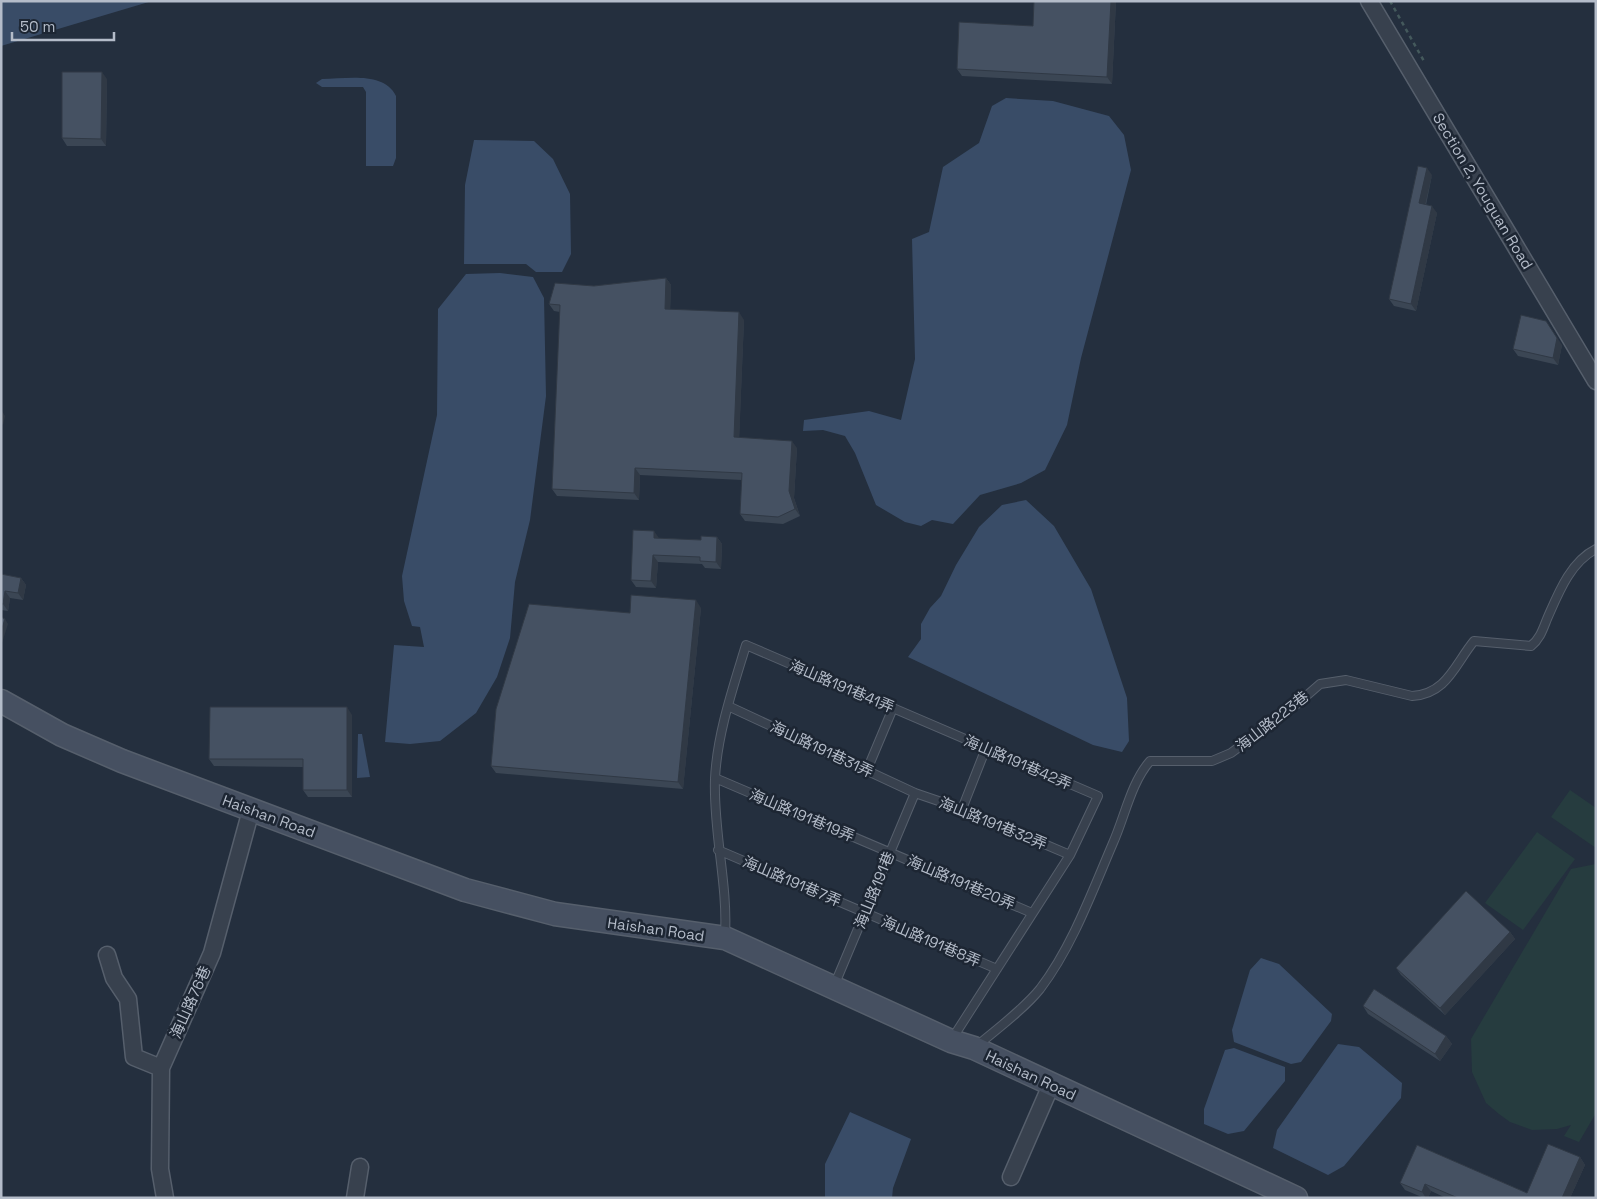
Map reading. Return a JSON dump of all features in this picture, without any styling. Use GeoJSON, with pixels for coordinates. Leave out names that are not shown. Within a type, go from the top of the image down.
{"type":"FeatureCollection","features":[{"type":"Feature","properties":{"kind":"main road","name":"Haishan Road"},"geometry":{"type":"LineString","coordinates":[[1,701],[62,735],[122,761],[474,892],[555,914],[725,938],[951,1041],[974,1048],[1296,1198]]}},
{"type":"Feature","properties":{"kind":"street","name":"Section 2, Youguan Road"},"geometry":{"type":"LineString","coordinates":[[1370,1],[1596,381]]}},
{"type":"Feature","properties":{"kind":"street","name":"海山路76巷"},"geometry":{"type":"LineString","coordinates":[[165,1198],[160,1168],[161,1068],[212,952],[251,810]]}},
{"type":"Feature","properties":{"kind":"street"},"geometry":{"type":"LineString","coordinates":[[107,956],[114,978],[128,999],[134,1056],[161,1068]]}},
{"type":"Feature","properties":{"kind":"street"},"geometry":{"type":"LineString","coordinates":[[1010,1177],[1052,1085]]}},
{"type":"Feature","properties":{"kind":"street"},"geometry":{"type":"LineString","coordinates":[[355,1198],[360,1167]]}},
{"type":"Feature","properties":{"kind":"lane","name":"海山路223巷"},"geometry":{"type":"LineString","coordinates":[[974,1048],[1038,991],[1061,957],[1118,831],[1138,774],[1150,761],[1212,761],[1231,753],[1297,704],[1320,684],[1346,680],[1412,696],[1423,696],[1433,692],[1449,678],[1474,641],[1531,646],[1538,641],[1556,598],[1576,564],[1596,549]]}},
{"type":"Feature","properties":{"kind":"lane","name":"海山路191巷41弄"},"geometry":{"type":"LineString","coordinates":[[728,706],[746,645],[938,728]]}},
{"type":"Feature","properties":{"kind":"lane","name":"海山路191巷31弄"},"geometry":{"type":"LineString","coordinates":[[728,706],[915,793]]}},
{"type":"Feature","properties":{"kind":"lane"},"geometry":{"type":"LineString","coordinates":[[725,938],[726,919],[718,850],[715,778],[728,706]]}},
{"type":"Feature","properties":{"kind":"lane"},"geometry":{"type":"LineString","coordinates":[[867,770],[892,708]]}},
{"type":"Feature","properties":{"kind":"lane","name":"海山路191巷42弄"},"geometry":{"type":"LineString","coordinates":[[938,728],[1098,796],[1070,855]]}},
{"type":"Feature","properties":{"kind":"lane"},"geometry":{"type":"LineString","coordinates":[[962,809],[986,748]]}},
{"type":"Feature","properties":{"kind":"lane","name":"海山路191巷19弄"},"geometry":{"type":"LineString","coordinates":[[715,778],[890,852]]}},
{"type":"Feature","properties":{"kind":"lane","name":"海山路191巷32弄"},"geometry":{"type":"LineString","coordinates":[[915,793],[962,809],[1070,855]]}},
{"type":"Feature","properties":{"kind":"lane","name":"海山路191巷"},"geometry":{"type":"LineString","coordinates":[[833,988],[915,793]]}},
{"type":"Feature","properties":{"kind":"lane","name":"海山路191巷7弄"},"geometry":{"type":"LineString","coordinates":[[718,850],[865,913]]}},
{"type":"Feature","properties":{"kind":"lane","name":"海山路191巷20弄"},"geometry":{"type":"LineString","coordinates":[[890,852],[1032,913]]}},
{"type":"Feature","properties":{"kind":"lane"},"geometry":{"type":"LineString","coordinates":[[951,1041],[1070,855]]}},
{"type":"Feature","properties":{"kind":"lane","name":"海山路191巷8弄"},"geometry":{"type":"LineString","coordinates":[[865,913],[997,969]]}},
{"type":"Feature","properties":{"kind":"green space"},"geometry":{"type":"Polygon","coordinates":[[[1570,790],[1596,808],[1596,848],[1551,817],[1570,790]]]}},
{"type":"Feature","properties":{"kind":"green space"},"geometry":{"type":"Polygon","coordinates":[[[1537,832],[1575,859],[1523,930],[1485,903],[1537,832]]]}},
{"type":"Feature","properties":{"kind":"green space"},"geometry":{"type":"Polygon","coordinates":[[[1596,864],[1596,1113],[1579,1142],[1564,1136],[1571,1125],[1557,1129],[1532,1130],[1510,1122],[1486,1103],[1472,1072],[1471,1039],[1571,869],[1596,864]]]}},
{"type":"Feature","properties":{"kind":"water"},"geometry":{"type":"Polygon","coordinates":[[[1,1],[152,1],[1,46],[1,1]]]}},
{"type":"Feature","properties":{"kind":"water"},"geometry":{"type":"Polygon","coordinates":[[[364,78],[383,83],[390,88],[396,96],[396,158],[393,166],[366,166],[366,92],[363,87],[322,87],[316,83],[322,79],[364,78]]]}},
{"type":"Feature","properties":{"kind":"water"},"geometry":{"type":"Polygon","coordinates":[[[1006,98],[1053,101],[1109,116],[1124,135],[1131,170],[1081,358],[1067,425],[1045,470],[1021,483],[980,495],[953,524],[932,520],[921,526],[905,522],[876,505],[855,453],[845,436],[823,430],[803,431],[804,420],[869,411],[901,420],[915,359],[912,239],[929,232],[943,167],[979,143],[992,106],[1006,98]]]}},
{"type":"Feature","properties":{"kind":"water"},"geometry":{"type":"Polygon","coordinates":[[[474,140],[534,141],[553,159],[570,194],[571,254],[562,272],[536,272],[526,264],[464,264],[465,185],[474,140]]]}},
{"type":"Feature","properties":{"kind":"water"},"geometry":{"type":"Polygon","coordinates":[[[500,273],[533,277],[544,298],[546,396],[530,520],[515,582],[510,638],[497,677],[476,713],[440,741],[410,744],[385,742],[394,645],[424,647],[420,627],[412,626],[404,601],[402,576],[437,415],[438,309],[466,274],[500,273]]]}},
{"type":"Feature","properties":{"kind":"water"},"geometry":{"type":"Polygon","coordinates":[[[1026,500],[1054,526],[1091,589],[1127,698],[1129,741],[1122,752],[1093,745],[908,657],[921,639],[921,624],[930,608],[941,596],[956,565],[979,527],[1002,505],[1026,500]]]}},
{"type":"Feature","properties":{"kind":"water"},"geometry":{"type":"Polygon","coordinates":[[[358,734],[362,734],[370,777],[357,778],[358,734]]]}},
{"type":"Feature","properties":{"kind":"water"},"geometry":{"type":"Polygon","coordinates":[[[1261,958],[1279,964],[1332,1014],[1331,1021],[1301,1062],[1291,1064],[1234,1042],[1232,1030],[1250,970],[1261,958]]]}},
{"type":"Feature","properties":{"kind":"water"},"geometry":{"type":"Polygon","coordinates":[[[1338,1044],[1359,1047],[1402,1083],[1401,1098],[1344,1166],[1328,1175],[1273,1148],[1277,1130],[1338,1044]]]}},
{"type":"Feature","properties":{"kind":"water"},"geometry":{"type":"Polygon","coordinates":[[[1234,1048],[1285,1067],[1285,1081],[1244,1131],[1228,1134],[1204,1124],[1204,1109],[1225,1050],[1234,1048]]]}},
{"type":"Feature","properties":{"kind":"water"},"geometry":{"type":"Polygon","coordinates":[[[850,1112],[911,1139],[893,1188],[892,1198],[825,1198],[825,1164],[850,1112]]]}},
{"type":"Feature","properties":{"kind":"building"},"geometry":{"type":"Polygon","coordinates":[[[1034,1],[1111,1],[1107,77],[957,69],[959,22],[1033,26],[1034,1]]]}},
{"type":"Feature","properties":{"kind":"building"},"geometry":{"type":"Polygon","coordinates":[[[62,72],[102,72],[101,139],[62,138],[62,72]]]}},
{"type":"Feature","properties":{"kind":"building"},"geometry":{"type":"Polygon","coordinates":[[[1418,166],[1427,168],[1419,203],[1432,206],[1411,304],[1389,299],[1418,166]]]}},
{"type":"Feature","properties":{"kind":"building"},"geometry":{"type":"Polygon","coordinates":[[[666,278],[665,309],[739,312],[734,437],[792,441],[789,491],[795,509],[778,517],[740,514],[742,473],[635,468],[634,493],[552,489],[560,305],[549,304],[555,283],[594,286],[666,278]]]}},
{"type":"Feature","properties":{"kind":"building"},"geometry":{"type":"Polygon","coordinates":[[[1521,315],[1546,321],[1557,338],[1553,358],[1513,349],[1521,315]]]}},
{"type":"Feature","properties":{"kind":"building"},"geometry":{"type":"Polygon","coordinates":[[[633,530],[654,531],[654,538],[701,540],[701,536],[717,537],[716,562],[700,561],[700,557],[653,555],[651,581],[631,580],[633,530]]]}},
{"type":"Feature","properties":{"kind":"building"},"geometry":{"type":"Polygon","coordinates":[[[1,574],[21,578],[18,593],[5,591],[3,604],[1,604],[1,574]]]}},
{"type":"Feature","properties":{"kind":"building"},"geometry":{"type":"Polygon","coordinates":[[[631,595],[696,600],[678,782],[491,766],[496,709],[529,604],[630,613],[631,595]]]}},
{"type":"Feature","properties":{"kind":"building"},"geometry":{"type":"Polygon","coordinates":[[[1,617],[5,619],[1,631],[1,617]]]}},
{"type":"Feature","properties":{"kind":"building"},"geometry":{"type":"Polygon","coordinates":[[[210,707],[347,707],[347,790],[303,790],[303,759],[209,759],[210,707]]]}},
{"type":"Feature","properties":{"kind":"building"},"geometry":{"type":"Polygon","coordinates":[[[1466,891],[1510,932],[1440,1008],[1396,968],[1466,891]]]}},
{"type":"Feature","properties":{"kind":"building"},"geometry":{"type":"Polygon","coordinates":[[[1374,989],[1446,1036],[1435,1054],[1363,1006],[1374,989]]]}},
{"type":"Feature","properties":{"kind":"building"},"geometry":{"type":"Polygon","coordinates":[[[1548,1144],[1580,1157],[1562,1198],[1458,1198],[1425,1184],[1422,1192],[1400,1183],[1417,1145],[1527,1193],[1548,1144]]]}}]}
